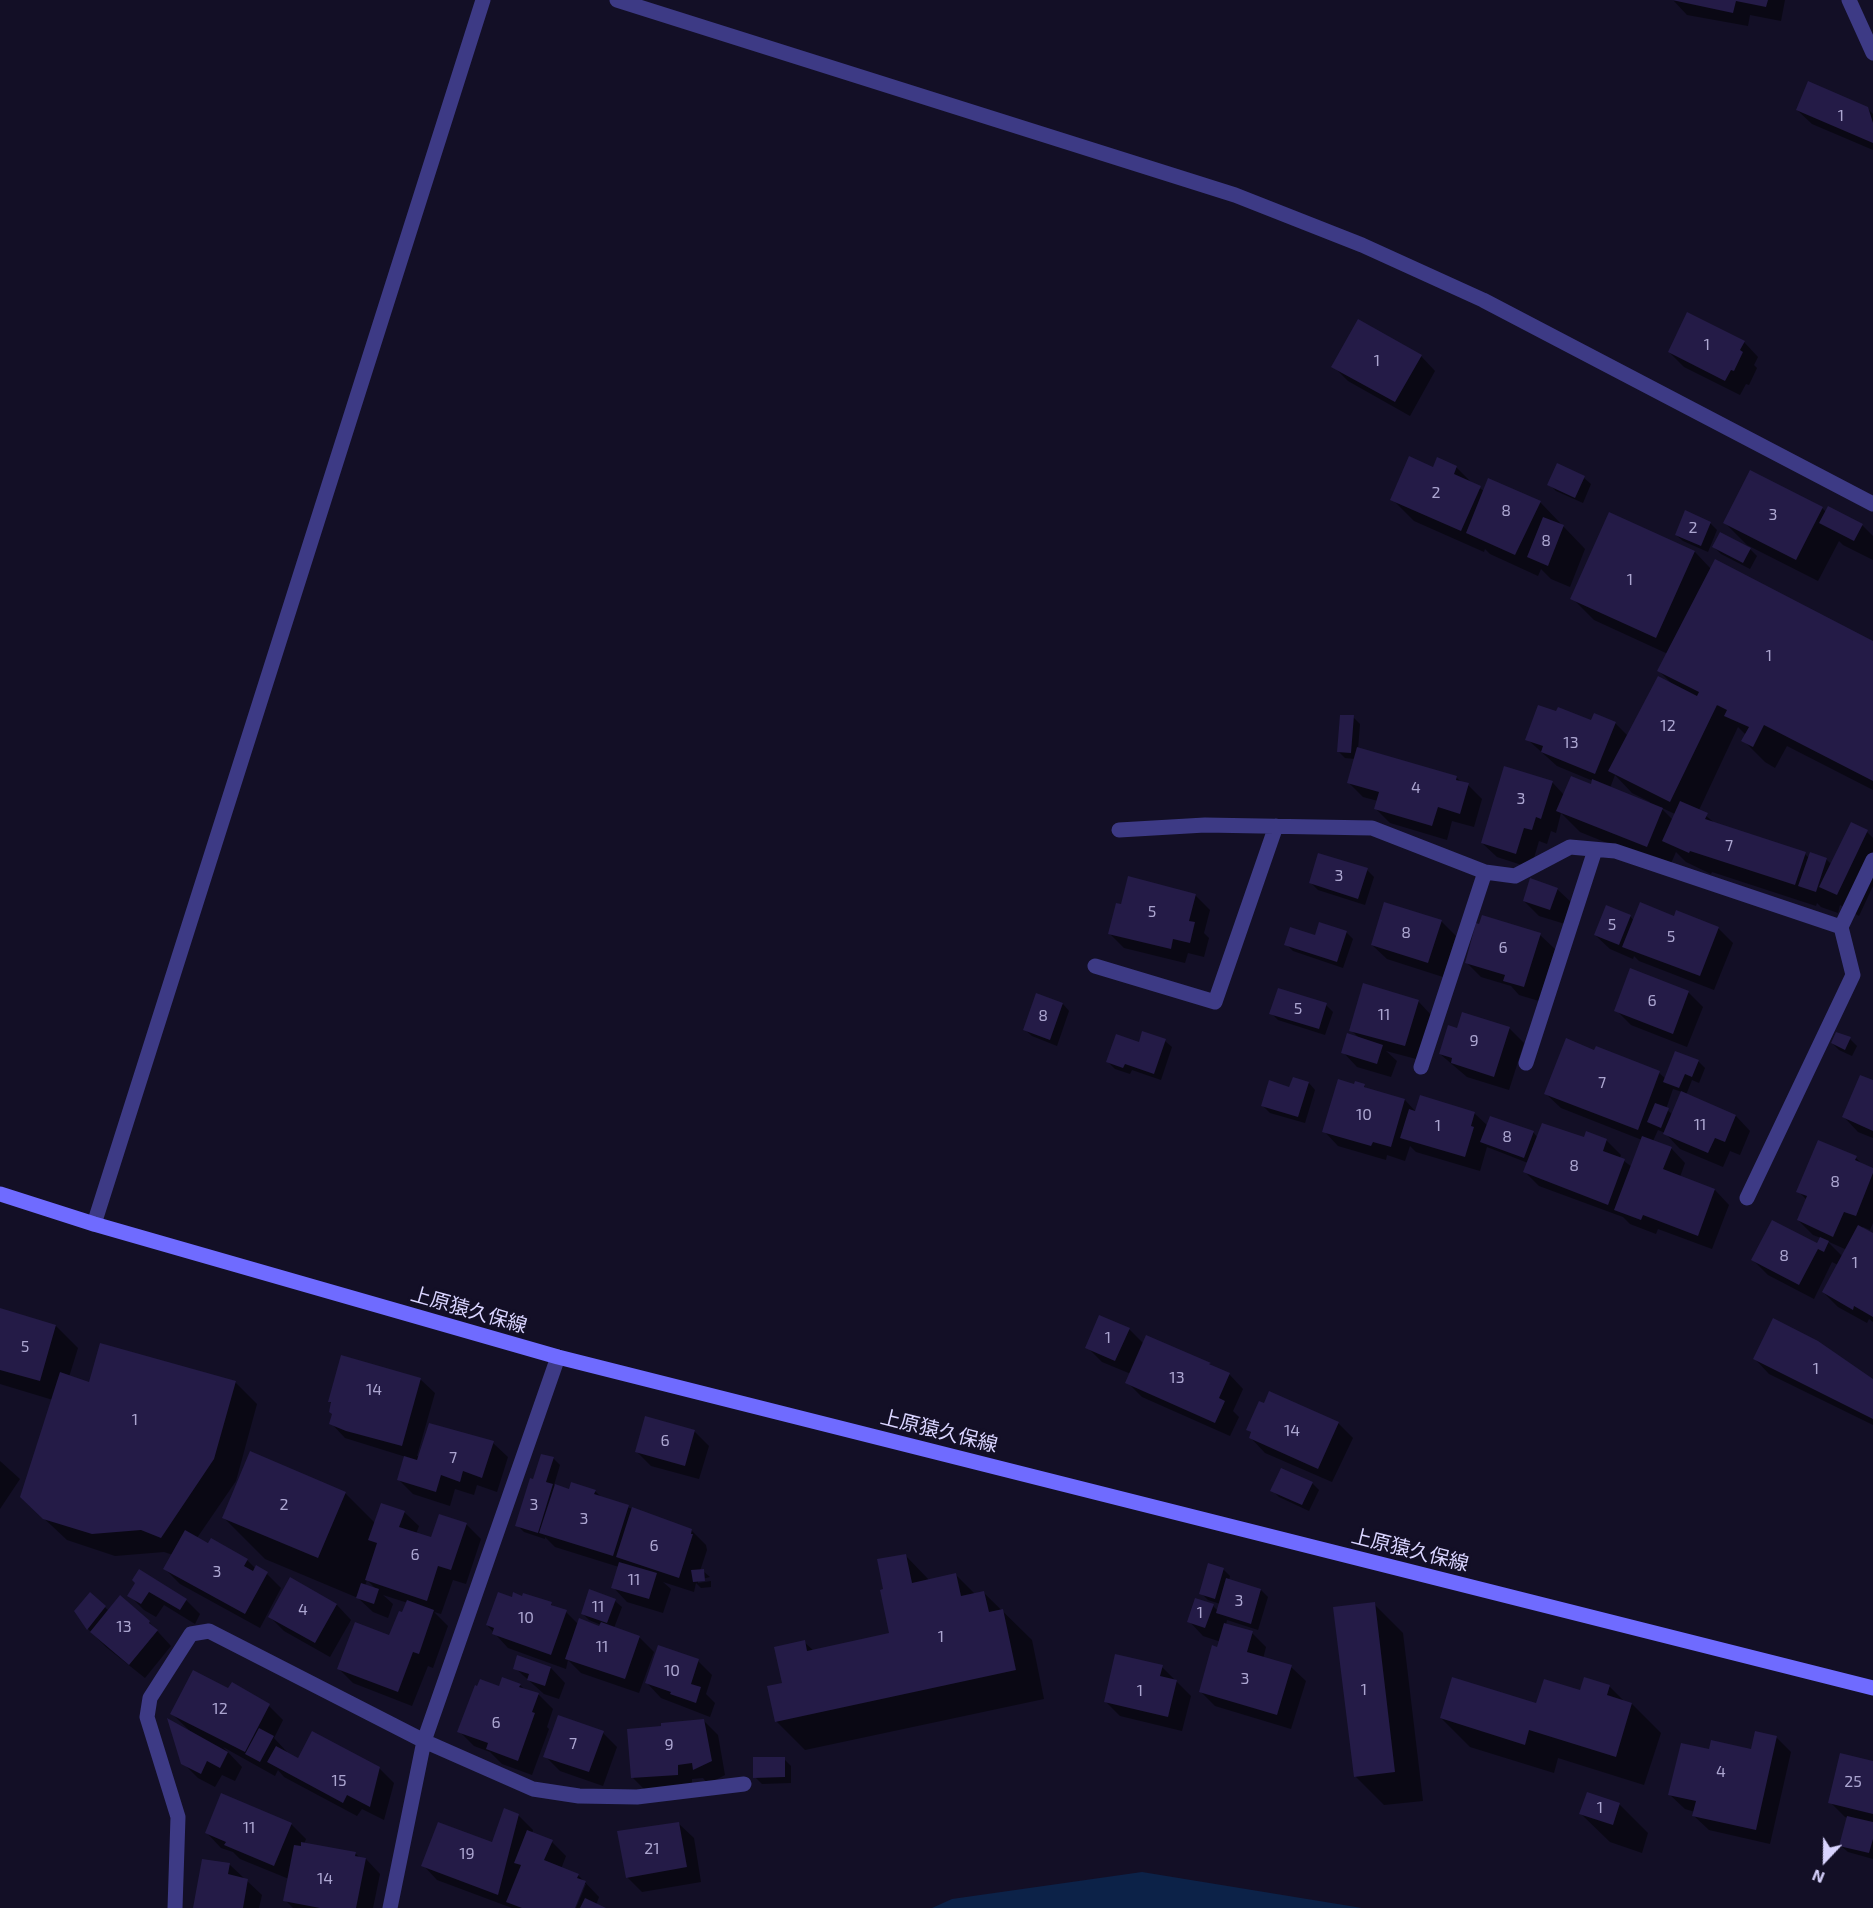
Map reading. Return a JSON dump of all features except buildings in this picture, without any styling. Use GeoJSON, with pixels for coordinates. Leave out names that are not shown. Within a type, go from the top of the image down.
{"type":"FeatureCollection","features":[{"type":"Feature","properties":{"kind":"main road","name":"上原猿久保線"},"geometry":{"type":"LineString","coordinates":[[0,1194],[94,1224],[558,1357],[1873,1688]]}},
{"type":"Feature","properties":{"kind":"street"},"geometry":{"type":"LineString","coordinates":[[94,1224],[483,0]]}},
{"type":"Feature","properties":{"kind":"street"},"geometry":{"type":"LineString","coordinates":[[617,0],[1235,195],[1362,245],[1483,300],[1873,504]]}},
{"type":"Feature","properties":{"kind":"street"},"geometry":{"type":"LineString","coordinates":[[1849,0],[1873,53]]}},
{"type":"Feature","properties":{"kind":"street"},"geometry":{"type":"LineString","coordinates":[[1119,830],[1205,825],[1372,828],[1485,872],[1515,876],[1570,847],[1615,851],[1841,927]]}},
{"type":"Feature","properties":{"kind":"street"},"geometry":{"type":"LineString","coordinates":[[1095,966],[1215,1002],[1276,826]]}},
{"type":"Feature","properties":{"kind":"street"},"geometry":{"type":"LineString","coordinates":[[1526,1063],[1595,850]]}},
{"type":"Feature","properties":{"kind":"street"},"geometry":{"type":"LineString","coordinates":[[1747,1197],[1854,975],[1841,927],[1873,860]]}},
{"type":"Feature","properties":{"kind":"street"},"geometry":{"type":"LineString","coordinates":[[1421,1067],[1485,872]]}},
{"type":"Feature","properties":{"kind":"street"},"geometry":{"type":"LineString","coordinates":[[390,1908],[424,1741],[558,1357]]}},
{"type":"Feature","properties":{"kind":"street"},"geometry":{"type":"LineString","coordinates":[[175,1908],[178,1817],[147,1717],[150,1698],[191,1634],[209,1631],[424,1741],[533,1789],[579,1796],[637,1797],[744,1784]]}},
{"type":"Feature","properties":{"kind":"water"},"geometry":{"type":"Polygon","coordinates":[[[1142,1872],[1362,1908],[932,1908],[952,1899],[1142,1872]]]}}]}
